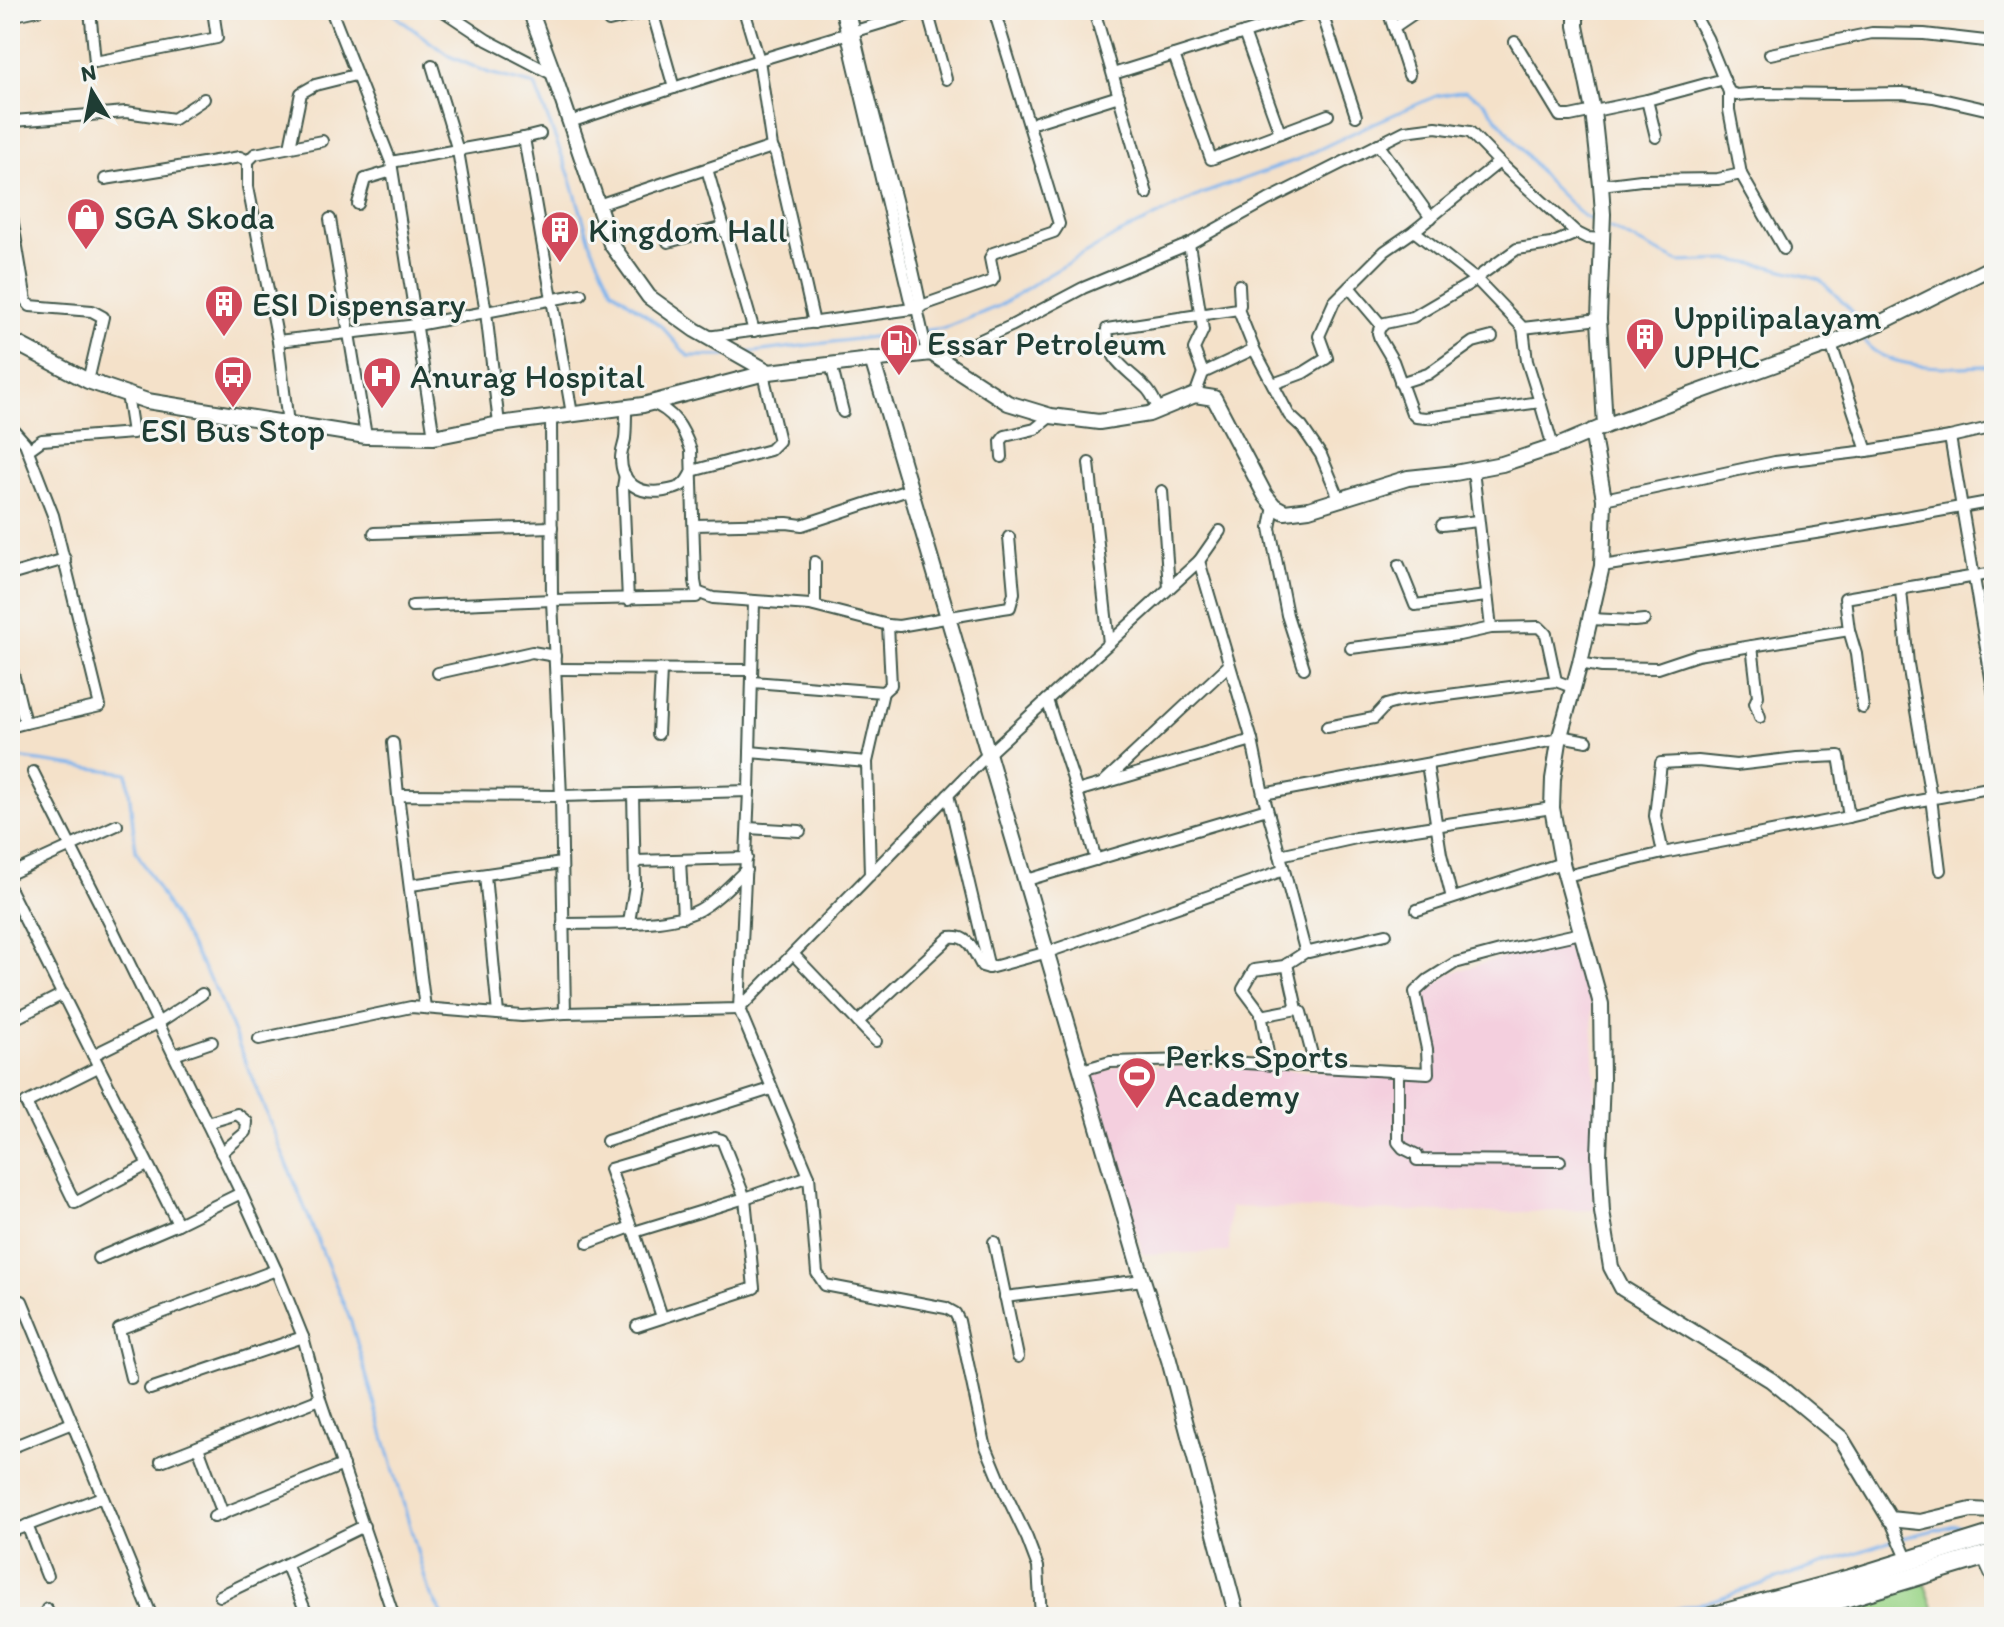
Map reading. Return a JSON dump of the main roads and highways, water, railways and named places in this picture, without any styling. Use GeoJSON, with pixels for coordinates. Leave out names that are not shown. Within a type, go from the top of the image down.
{"type":"FeatureCollection","features":[{"type":"Feature","properties":{"kind":"highway"},"geometry":{"type":"LineString","coordinates":[[1711,1617],[1850,1579],[1905,1553],[1994,1534]]}},
{"type":"Feature","properties":{"kind":"highway"},"geometry":{"type":"LineString","coordinates":[[1771,1617],[1988,1554]]}},
{"type":"Feature","properties":{"kind":"waterway"},"geometry":{"type":"LineString","coordinates":[[392,10],[398,18],[449,56],[489,73],[535,85],[570,177],[592,247],[612,289],[662,327],[688,356],[726,356]]}},
{"type":"Feature","properties":{"kind":"waterway"},"geometry":{"type":"LineString","coordinates":[[746,353],[944,328],[999,306],[1115,236],[1202,194],[1299,159],[1436,96],[1465,91],[1483,101],[1549,183],[1583,216],[1598,223]]}},
{"type":"Feature","properties":{"kind":"waterway"},"geometry":{"type":"LineString","coordinates":[[1609,228],[1679,262],[1731,260],[1820,280],[1851,310],[1859,328]]}},
{"type":"Feature","properties":{"kind":"waterway"},"geometry":{"type":"LineString","coordinates":[[1861,335],[1870,347],[1901,362],[1941,367],[1994,365]]}},
{"type":"Feature","properties":{"kind":"waterway"},"geometry":{"type":"LineString","coordinates":[[10,757],[127,773],[136,851],[218,994],[351,1322],[429,1592],[444,1617]]}},
{"type":"Feature","properties":{"kind":"waterway"},"geometry":{"type":"LineString","coordinates":[[1902,1538],[1955,1525],[1972,1529]]}},
{"type":"Feature","properties":{"kind":"waterway"},"geometry":{"type":"LineString","coordinates":[[1639,1617],[1707,1602],[1895,1540]]}},
{"type":"Feature","properties":{"kind":"place","name":"SGA Skoda"},"geometry":{"type":"Point","coordinates":[86,251]}},
{"type":"Feature","properties":{"kind":"place","name":"Kingdom Hall"},"geometry":{"type":"Point","coordinates":[560,264]}},
{"type":"Feature","properties":{"kind":"place","name":"ESI Dispensary"},"geometry":{"type":"Point","coordinates":[224,338]}},
{"type":"Feature","properties":{"kind":"place","name":"Uppilipalayam UPHC"},"geometry":{"type":"Point","coordinates":[1645,371]}},
{"type":"Feature","properties":{"kind":"place","name":"Essar Petroleum"},"geometry":{"type":"Point","coordinates":[899,377]}},
{"type":"Feature","properties":{"kind":"place","name":"ESI Bus Stop"},"geometry":{"type":"Point","coordinates":[233,409]}},
{"type":"Feature","properties":{"kind":"place","name":"Anurag Hospital"},"geometry":{"type":"Point","coordinates":[382,410]}},
{"type":"Feature","properties":{"kind":"place","name":"Perks Sports Academy"},"geometry":{"type":"Point","coordinates":[1137,1110]}}]}
